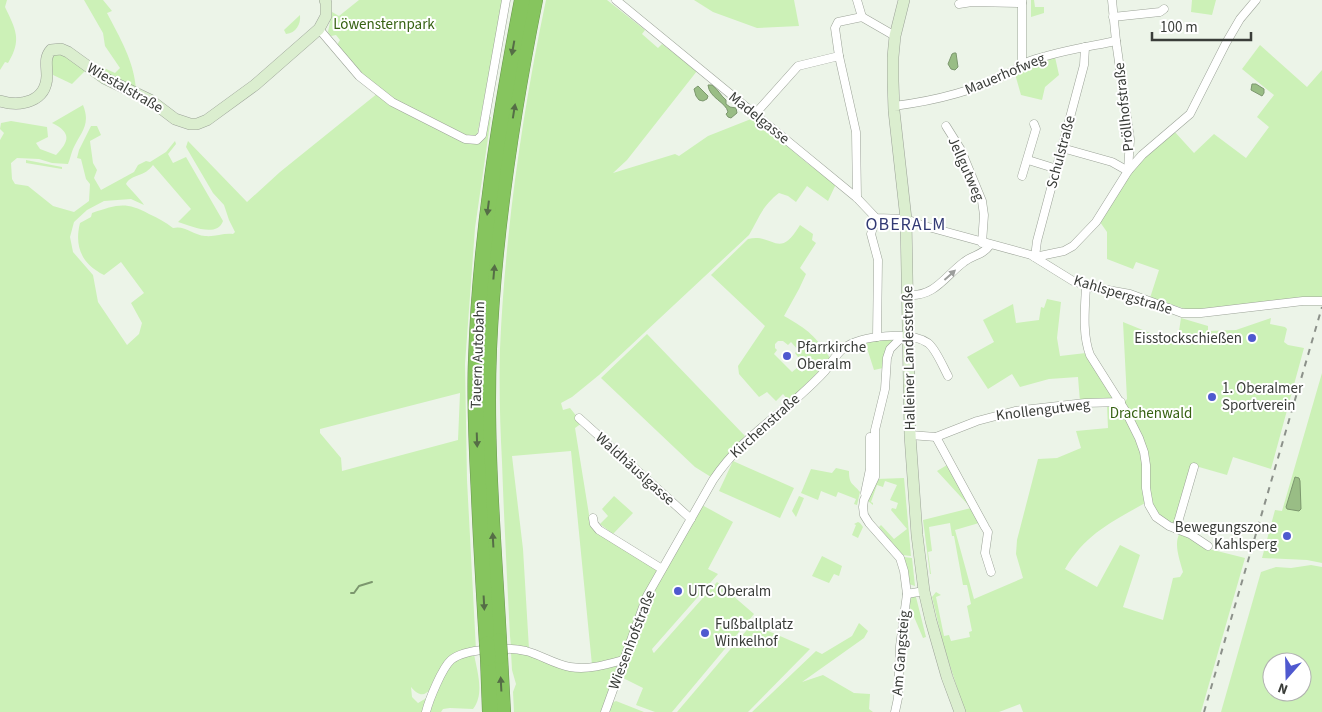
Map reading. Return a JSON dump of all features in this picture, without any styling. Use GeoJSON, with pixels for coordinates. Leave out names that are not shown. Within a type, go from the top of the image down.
{"type":"FeatureCollection","features":[{"type":"Feature","properties":{"kind":"highway","name":"Tauern Autobahn"},"geometry":{"type":"LineString","coordinates":[[503,712],[493,650],[476,436],[476,362],[478,308],[492,179],[503,104],[522,0]]}},
{"type":"Feature","properties":{"kind":"highway","name":"Tauern Autobahn"},"geometry":{"type":"LineString","coordinates":[[490,712],[493,650],[489,416],[489,351],[492,288],[506,166],[535,0]]}},
{"type":"Feature","properties":{"kind":"main road"},"geometry":{"type":"LineString","coordinates":[[319,29],[326,16],[325,0]]}},
{"type":"Feature","properties":{"kind":"main road","name":"Halleiner Landesstraße"},"geometry":{"type":"LineString","coordinates":[[904,0],[895,36],[892,62],[894,106],[906,219],[908,295],[906,336],[917,535],[924,591],[939,652],[960,712]]}},
{"type":"Feature","properties":{"kind":"main road","name":"Wiestalstraße"},"geometry":{"type":"LineString","coordinates":[[0,101],[14,103],[31,102],[40,96],[47,79],[46,58],[51,50],[61,49],[104,78],[150,100],[175,118],[190,124],[196,124],[207,120],[255,85],[319,29]]}},
{"type":"Feature","properties":{"kind":"street"},"geometry":{"type":"LineString","coordinates":[[319,29],[359,76],[392,102],[465,139],[477,140],[482,135],[506,0]]}},
{"type":"Feature","properties":{"kind":"street","name":"Madelgasse"},"geometry":{"type":"LineString","coordinates":[[616,0],[857,198],[876,218]]}},
{"type":"Feature","properties":{"kind":"street"},"geometry":{"type":"LineString","coordinates":[[858,0],[862,17]]}},
{"type":"Feature","properties":{"kind":"street","name":"Pröllhofstraße"},"geometry":{"type":"LineString","coordinates":[[1035,257],[1064,251],[1073,246],[1096,222],[1128,171],[1130,139],[1112,0]]}},
{"type":"Feature","properties":{"kind":"street"},"geometry":{"type":"LineString","coordinates":[[1062,148],[1112,162],[1128,171],[1149,148],[1190,114],[1226,43],[1240,20],[1256,0]]}},
{"type":"Feature","properties":{"kind":"street"},"geometry":{"type":"LineString","coordinates":[[959,4],[1022,1],[1022,64]]}},
{"type":"Feature","properties":{"kind":"street"},"geometry":{"type":"LineString","coordinates":[[1113,17],[1160,12],[1164,9]]}},
{"type":"Feature","properties":{"kind":"street"},"geometry":{"type":"LineString","coordinates":[[857,198],[856,132],[839,56],[836,25],[841,21],[862,17],[895,36]]}},
{"type":"Feature","properties":{"kind":"street","name":"Mauerhofweg"},"geometry":{"type":"LineString","coordinates":[[894,106],[923,102],[961,92],[1008,74],[1022,64],[1045,56],[1116,41]]}},
{"type":"Feature","properties":{"kind":"street","name":"Schulstraße"},"geometry":{"type":"LineString","coordinates":[[1035,257],[1037,241],[1084,65],[1085,47]]}},
{"type":"Feature","properties":{"kind":"street"},"geometry":{"type":"LineString","coordinates":[[755,114],[798,66],[839,56]]}},
{"type":"Feature","properties":{"kind":"street"},"geometry":{"type":"LineString","coordinates":[[1022,176],[1036,129],[1034,124]]}},
{"type":"Feature","properties":{"kind":"street","name":"Jellgutweg"},"geometry":{"type":"LineString","coordinates":[[946,126],[961,150],[982,201],[986,244]]}},
{"type":"Feature","properties":{"kind":"street"},"geometry":{"type":"LineString","coordinates":[[1028,160],[1057,169]]}},
{"type":"Feature","properties":{"kind":"street"},"geometry":{"type":"LineString","coordinates":[[877,337],[878,260],[871,234],[876,218],[906,219]]}},
{"type":"Feature","properties":{"kind":"street","name":"Kahlspergstraße"},"geometry":{"type":"LineString","coordinates":[[906,219],[921,225],[1035,257],[1073,281],[1086,286],[1120,291],[1176,311],[1190,314],[1294,302],[1322,301]]}},
{"type":"Feature","properties":{"kind":"street"},"geometry":{"type":"LineString","coordinates":[[908,295],[926,294],[965,261],[983,253],[986,244]]}},
{"type":"Feature","properties":{"kind":"street"},"geometry":{"type":"LineString","coordinates":[[1086,286],[1085,318],[1087,348],[1121,402],[1144,452],[1149,505],[1160,521],[1190,534],[1208,546]]}},
{"type":"Feature","properties":{"kind":"street"},"geometry":{"type":"LineString","coordinates":[[906,336],[929,344],[948,376]]}},
{"type":"Feature","properties":{"kind":"street","name":"Kirchenstraße"},"geometry":{"type":"LineString","coordinates":[[662,569],[721,467],[746,440],[802,394],[845,347],[860,340],[877,337],[906,336]]}},
{"type":"Feature","properties":{"kind":"street","name":"Am Gangsteig"},"geometry":{"type":"LineString","coordinates":[[895,712],[898,698],[900,646],[907,594],[903,564],[900,558],[868,523],[864,515],[864,500],[875,478],[875,430],[885,389],[887,358],[890,349],[906,336]]}},
{"type":"Feature","properties":{"kind":"street","name":"Knollengutweg"},"geometry":{"type":"LineString","coordinates":[[910,435],[936,437],[977,421],[1015,411],[1085,403],[1121,402]]}},
{"type":"Feature","properties":{"kind":"street","name":"Waldhäuslgasse"},"geometry":{"type":"LineString","coordinates":[[579,418],[691,519]]}},
{"type":"Feature","properties":{"kind":"street"},"geometry":{"type":"LineString","coordinates":[[936,437],[988,532],[986,553],[991,572]]}},
{"type":"Feature","properties":{"kind":"street"},"geometry":{"type":"LineString","coordinates":[[1176,529],[1194,467]]}},
{"type":"Feature","properties":{"kind":"street"},"geometry":{"type":"LineString","coordinates":[[593,518],[594,524],[599,530],[662,569]]}},
{"type":"Feature","properties":{"kind":"street","name":"Wiesenhofstraße"},"geometry":{"type":"LineString","coordinates":[[605,712],[646,596],[662,569]]}},
{"type":"Feature","properties":{"kind":"street"},"geometry":{"type":"LineString","coordinates":[[907,594],[924,591]]}},
{"type":"Feature","properties":{"kind":"street"},"geometry":{"type":"LineString","coordinates":[[426,712],[445,667],[460,654],[491,649],[514,649],[536,654],[562,665],[582,668],[599,667],[623,660]]}},
{"type":"Feature","properties":{"kind":"green space"},"geometry":{"type":"Polygon","coordinates":[[[0,0],[7,0],[5,7],[12,22],[16,41],[8,63],[5,62],[0,70],[0,0]]]}},
{"type":"Feature","properties":{"kind":"green space"},"geometry":{"type":"Polygon","coordinates":[[[84,0],[103,0],[112,11],[107,13],[129,59],[136,89],[100,72],[104,68],[115,73],[120,68],[105,46],[103,33],[84,0]]]}},
{"type":"Feature","properties":{"kind":"green space","name":"Löwensternpark"},"geometry":{"type":"Polygon","coordinates":[[[359,0],[503,0],[477,136],[469,138],[399,105],[361,75],[337,45],[340,40],[336,35],[331,36],[328,32],[332,12],[339,16],[359,0]]]}},
{"type":"Feature","properties":{"kind":"green space"},"geometry":{"type":"Polygon","coordinates":[[[546,0],[607,0],[645,30],[642,34],[658,48],[662,44],[697,71],[627,160],[613,173],[675,154],[679,156],[708,136],[751,119],[756,119],[807,163],[836,184],[828,201],[807,186],[796,202],[788,196],[779,193],[765,208],[749,235],[599,375],[572,397],[561,403],[563,410],[570,408],[582,423],[575,428],[591,527],[658,569],[623,654],[619,658],[592,665],[571,451],[512,456],[523,549],[529,649],[511,646],[510,636],[500,406],[502,305],[510,218],[522,130],[546,0]]]}},
{"type":"Feature","properties":{"kind":"green space"},"geometry":{"type":"Polygon","coordinates":[[[694,0],[794,0],[799,26],[757,28],[713,12],[694,0]]]}},
{"type":"Feature","properties":{"kind":"green space"},"geometry":{"type":"Polygon","coordinates":[[[1031,0],[1034,0],[1035,7],[1044,7],[1044,13],[1031,17],[1031,0]]]}},
{"type":"Feature","properties":{"kind":"green space"},"geometry":{"type":"Polygon","coordinates":[[[1192,0],[1216,0],[1212,15],[1191,12],[1192,0]]]}},
{"type":"Feature","properties":{"kind":"green space"},"geometry":{"type":"Polygon","coordinates":[[[300,15],[300,22],[297,27],[293,32],[286,34],[284,30],[300,15]]]}},
{"type":"Feature","properties":{"kind":"green space"},"geometry":{"type":"Polygon","coordinates":[[[1260,45],[1307,87],[1322,70],[1322,297],[1189,310],[1150,298],[1159,270],[1136,262],[1133,269],[1107,259],[1107,232],[1100,222],[1131,170],[1156,145],[1174,131],[1194,153],[1214,134],[1246,158],[1269,127],[1257,117],[1274,95],[1242,69],[1260,45]]]}},
{"type":"Feature","properties":{"kind":"green space"},"geometry":{"type":"Polygon","coordinates":[[[63,54],[86,70],[72,84],[51,74],[52,55],[63,54]]]}},
{"type":"Feature","properties":{"kind":"green space"},"geometry":{"type":"Polygon","coordinates":[[[1055,57],[1059,75],[1045,87],[1042,100],[1021,95],[1015,74],[1037,62],[1055,57]]]}},
{"type":"Feature","properties":{"kind":"green space"},"geometry":{"type":"Polygon","coordinates":[[[378,93],[402,111],[467,142],[473,143],[481,140],[484,136],[489,117],[491,117],[475,228],[465,364],[467,480],[476,650],[453,655],[434,684],[424,694],[418,693],[411,687],[412,697],[418,703],[430,696],[435,697],[447,668],[458,659],[474,654],[479,682],[477,703],[473,709],[450,708],[443,709],[441,712],[0,712],[0,140],[4,133],[0,129],[1,123],[11,121],[47,127],[48,137],[36,143],[40,149],[56,155],[64,145],[66,137],[63,130],[52,123],[83,105],[86,118],[84,128],[73,149],[68,164],[52,163],[39,159],[17,158],[11,163],[12,179],[15,184],[28,186],[53,206],[74,212],[89,201],[90,184],[86,179],[81,159],[77,158],[91,126],[97,126],[101,135],[90,141],[93,163],[97,170],[94,178],[101,190],[134,172],[138,165],[146,161],[150,162],[166,152],[175,141],[176,144],[168,154],[173,163],[186,157],[223,221],[220,226],[210,230],[178,222],[191,209],[153,165],[146,172],[131,178],[126,184],[144,205],[131,199],[104,201],[87,210],[74,222],[70,237],[73,252],[93,275],[98,302],[127,345],[139,334],[142,323],[131,303],[144,293],[121,262],[104,275],[90,266],[79,247],[78,232],[80,223],[91,217],[92,213],[115,206],[127,206],[141,210],[173,228],[185,229],[205,236],[233,234],[235,232],[224,205],[213,193],[186,147],[188,141],[247,202],[280,172],[378,93]],[[460,393],[320,429],[320,433],[341,458],[342,471],[458,440],[460,393]]]}},
{"type":"Feature","properties":{"kind":"green space"},"geometry":{"type":"Polygon","coordinates":[[[26,160],[62,167],[62,169],[26,163],[26,160]]]}},
{"type":"Feature","properties":{"kind":"green space"},"geometry":{"type":"Polygon","coordinates":[[[800,225],[813,234],[812,240],[816,243],[800,268],[806,274],[784,316],[811,334],[831,359],[789,401],[783,394],[776,401],[767,392],[759,397],[739,374],[738,366],[765,326],[711,275],[748,239],[764,239],[781,244],[793,236],[800,225]],[[778,341],[775,344],[777,350],[774,354],[792,372],[797,368],[802,372],[807,367],[803,364],[804,361],[795,353],[798,350],[791,342],[788,345],[783,341],[778,341]]]}},
{"type":"Feature","properties":{"kind":"green space"},"geometry":{"type":"Polygon","coordinates":[[[1047,299],[1061,302],[1057,338],[1060,356],[1086,353],[1113,397],[1112,399],[1080,402],[1078,377],[1049,379],[1020,387],[1012,374],[988,389],[967,357],[994,342],[983,320],[1013,304],[1016,323],[1039,320],[1041,307],[1044,308],[1047,299]]]}},
{"type":"Feature","properties":{"kind":"green space","name":"Drachenwald"},"geometry":{"type":"Polygon","coordinates":[[[1181,318],[1208,326],[1208,331],[1236,330],[1271,318],[1270,324],[1287,329],[1284,342],[1288,345],[1304,348],[1271,469],[1233,457],[1227,475],[1192,465],[1175,525],[1162,519],[1155,511],[1151,499],[1148,460],[1124,402],[1127,399],[1123,322],[1177,344],[1181,318]]]}},
{"type":"Feature","properties":{"kind":"green space"},"geometry":{"type":"Polygon","coordinates":[[[647,334],[745,436],[730,451],[711,477],[695,467],[601,378],[647,334]]]}},
{"type":"Feature","properties":{"kind":"green space"},"geometry":{"type":"Polygon","coordinates":[[[892,339],[894,341],[883,359],[883,368],[874,370],[865,342],[892,339]]]}},
{"type":"Feature","properties":{"kind":"green space"},"geometry":{"type":"Polygon","coordinates":[[[1322,373],[1322,563],[1307,560],[1262,558],[1275,510],[1282,511],[1322,373]]]}},
{"type":"Feature","properties":{"kind":"green space"},"geometry":{"type":"Polygon","coordinates":[[[1107,405],[1119,406],[1132,426],[1141,452],[1147,502],[1111,522],[1091,537],[1081,546],[1065,569],[1097,587],[1120,545],[1140,555],[1123,607],[1163,620],[1173,578],[1180,577],[1183,572],[1177,547],[1180,533],[1209,549],[1245,558],[1201,712],[1023,712],[1020,704],[999,712],[965,712],[944,647],[932,597],[936,592],[941,595],[936,597],[944,636],[949,635],[951,641],[970,637],[969,632],[972,631],[967,606],[971,604],[967,585],[963,585],[950,523],[929,527],[932,551],[928,552],[930,574],[923,520],[971,508],[979,523],[955,530],[974,599],[1023,578],[1016,554],[1017,540],[1038,459],[1057,458],[1081,448],[1076,431],[1108,428],[1107,405]]]}},
{"type":"Feature","properties":{"kind":"green space"},"geometry":{"type":"Polygon","coordinates":[[[733,461],[794,488],[780,518],[719,491],[733,461]]]}},
{"type":"Feature","properties":{"kind":"green space"},"geometry":{"type":"Polygon","coordinates":[[[947,465],[970,507],[937,471],[947,465]]]}},
{"type":"Feature","properties":{"kind":"green space"},"geometry":{"type":"Polygon","coordinates":[[[836,468],[849,471],[851,481],[860,492],[857,505],[854,504],[856,499],[838,492],[836,497],[821,491],[818,500],[801,493],[811,469],[832,473],[836,468]]]}},
{"type":"Feature","properties":{"kind":"green space"},"geometry":{"type":"Polygon","coordinates":[[[904,478],[911,556],[902,555],[879,527],[881,525],[894,539],[907,529],[891,510],[892,508],[896,509],[898,503],[890,500],[897,485],[885,481],[883,487],[877,485],[871,502],[873,505],[868,501],[876,479],[904,478]]]}},
{"type":"Feature","properties":{"kind":"green space"},"geometry":{"type":"Polygon","coordinates":[[[614,496],[633,513],[613,534],[600,524],[608,516],[602,509],[614,496]]]}},
{"type":"Feature","properties":{"kind":"green space"},"geometry":{"type":"Polygon","coordinates":[[[799,496],[804,498],[796,517],[792,511],[799,496]]]}},
{"type":"Feature","properties":{"kind":"green space"},"geometry":{"type":"Polygon","coordinates":[[[702,505],[733,522],[708,569],[718,574],[652,649],[653,652],[717,582],[754,614],[672,712],[655,712],[636,705],[643,688],[619,676],[647,600],[702,505]]]}},
{"type":"Feature","properties":{"kind":"green space"},"geometry":{"type":"Polygon","coordinates":[[[858,522],[863,527],[858,538],[852,535],[856,525],[854,524],[858,522]]]}},
{"type":"Feature","properties":{"kind":"green space"},"geometry":{"type":"Polygon","coordinates":[[[822,556],[842,566],[839,576],[834,574],[829,583],[812,576],[822,556]]]}},
{"type":"Feature","properties":{"kind":"green space"},"geometry":{"type":"Polygon","coordinates":[[[904,557],[912,558],[915,586],[909,584],[904,557]]]}},
{"type":"Feature","properties":{"kind":"green space"},"geometry":{"type":"Polygon","coordinates":[[[1311,565],[1322,567],[1322,712],[1221,712],[1261,572],[1276,567],[1291,568],[1311,565]]]}},
{"type":"Feature","properties":{"kind":"green space"},"geometry":{"type":"Polygon","coordinates":[[[916,597],[926,637],[923,638],[909,605],[908,599],[916,597]]]}},
{"type":"Feature","properties":{"kind":"green space"},"geometry":{"type":"Polygon","coordinates":[[[859,623],[868,631],[864,638],[802,682],[823,675],[854,693],[870,694],[869,709],[873,712],[752,712],[816,651],[822,654],[852,636],[859,623]]]}},
{"type":"Feature","properties":{"kind":"green space"},"geometry":{"type":"Polygon","coordinates":[[[752,624],[810,649],[748,712],[677,712],[752,624]]]}},
{"type":"Feature","properties":{"kind":"green space"},"geometry":{"type":"Polygon","coordinates":[[[511,652],[522,652],[562,667],[618,666],[603,712],[514,712],[513,692],[516,684],[512,670],[511,652]]]}},
{"type":"Feature","properties":{"kind":"green space"},"geometry":{"type":"Polygon","coordinates":[[[616,701],[644,712],[608,712],[612,703],[616,701]]]}},
{"type":"Feature","properties":{"kind":"shaded area"},"geometry":{"type":"Polygon","coordinates":[[[954,53],[956,53],[958,67],[955,70],[951,69],[948,64],[954,53]]]}},
{"type":"Feature","properties":{"kind":"shaded area"},"geometry":{"type":"Polygon","coordinates":[[[1252,84],[1256,84],[1264,89],[1262,96],[1251,90],[1252,84]]]}},
{"type":"Feature","properties":{"kind":"shaded area"},"geometry":{"type":"Polygon","coordinates":[[[708,85],[714,87],[726,100],[726,104],[736,108],[737,113],[731,118],[728,117],[726,114],[728,112],[727,109],[714,97],[708,85]]]}},
{"type":"Feature","properties":{"kind":"shaded area"},"geometry":{"type":"Polygon","coordinates":[[[698,86],[708,96],[703,101],[699,100],[696,96],[694,89],[698,86]]]}},
{"type":"Feature","properties":{"kind":"shaded area"},"geometry":{"type":"Polygon","coordinates":[[[1295,477],[1299,478],[1300,481],[1301,509],[1299,511],[1287,509],[1286,507],[1295,477]]]}},
{"type":"Feature","properties":{"kind":"waterway"},"geometry":{"type":"LineString","coordinates":[[351,593],[354,593],[359,586],[372,582]]}},
{"type":"Feature","properties":{"kind":"railway"},"geometry":{"type":"LineString","coordinates":[[1204,712],[1322,307]]}},
{"type":"Feature","properties":{"kind":"place","name":"Eisstockschießen"},"geometry":{"type":"Point","coordinates":[1252,338]}},
{"type":"Feature","properties":{"kind":"place","name":"Pfarrkirche Oberalm"},"geometry":{"type":"Point","coordinates":[787,356]}},
{"type":"Feature","properties":{"kind":"place","name":"1. Oberalmer Sportverein"},"geometry":{"type":"Point","coordinates":[1212,397]}},
{"type":"Feature","properties":{"kind":"place","name":"Bewegungszone Kahlsperg"},"geometry":{"type":"Point","coordinates":[1287,536]}},
{"type":"Feature","properties":{"kind":"place","name":"UTC Oberalm"},"geometry":{"type":"Point","coordinates":[678,591]}},
{"type":"Feature","properties":{"kind":"place","name":"Fußballplatz Winkelhof"},"geometry":{"type":"Point","coordinates":[705,633]}},
{"type":"Feature","properties":{"kind":"district","name":"OBERALM"},"geometry":{"type":"Point","coordinates":[906,224]}}]}
